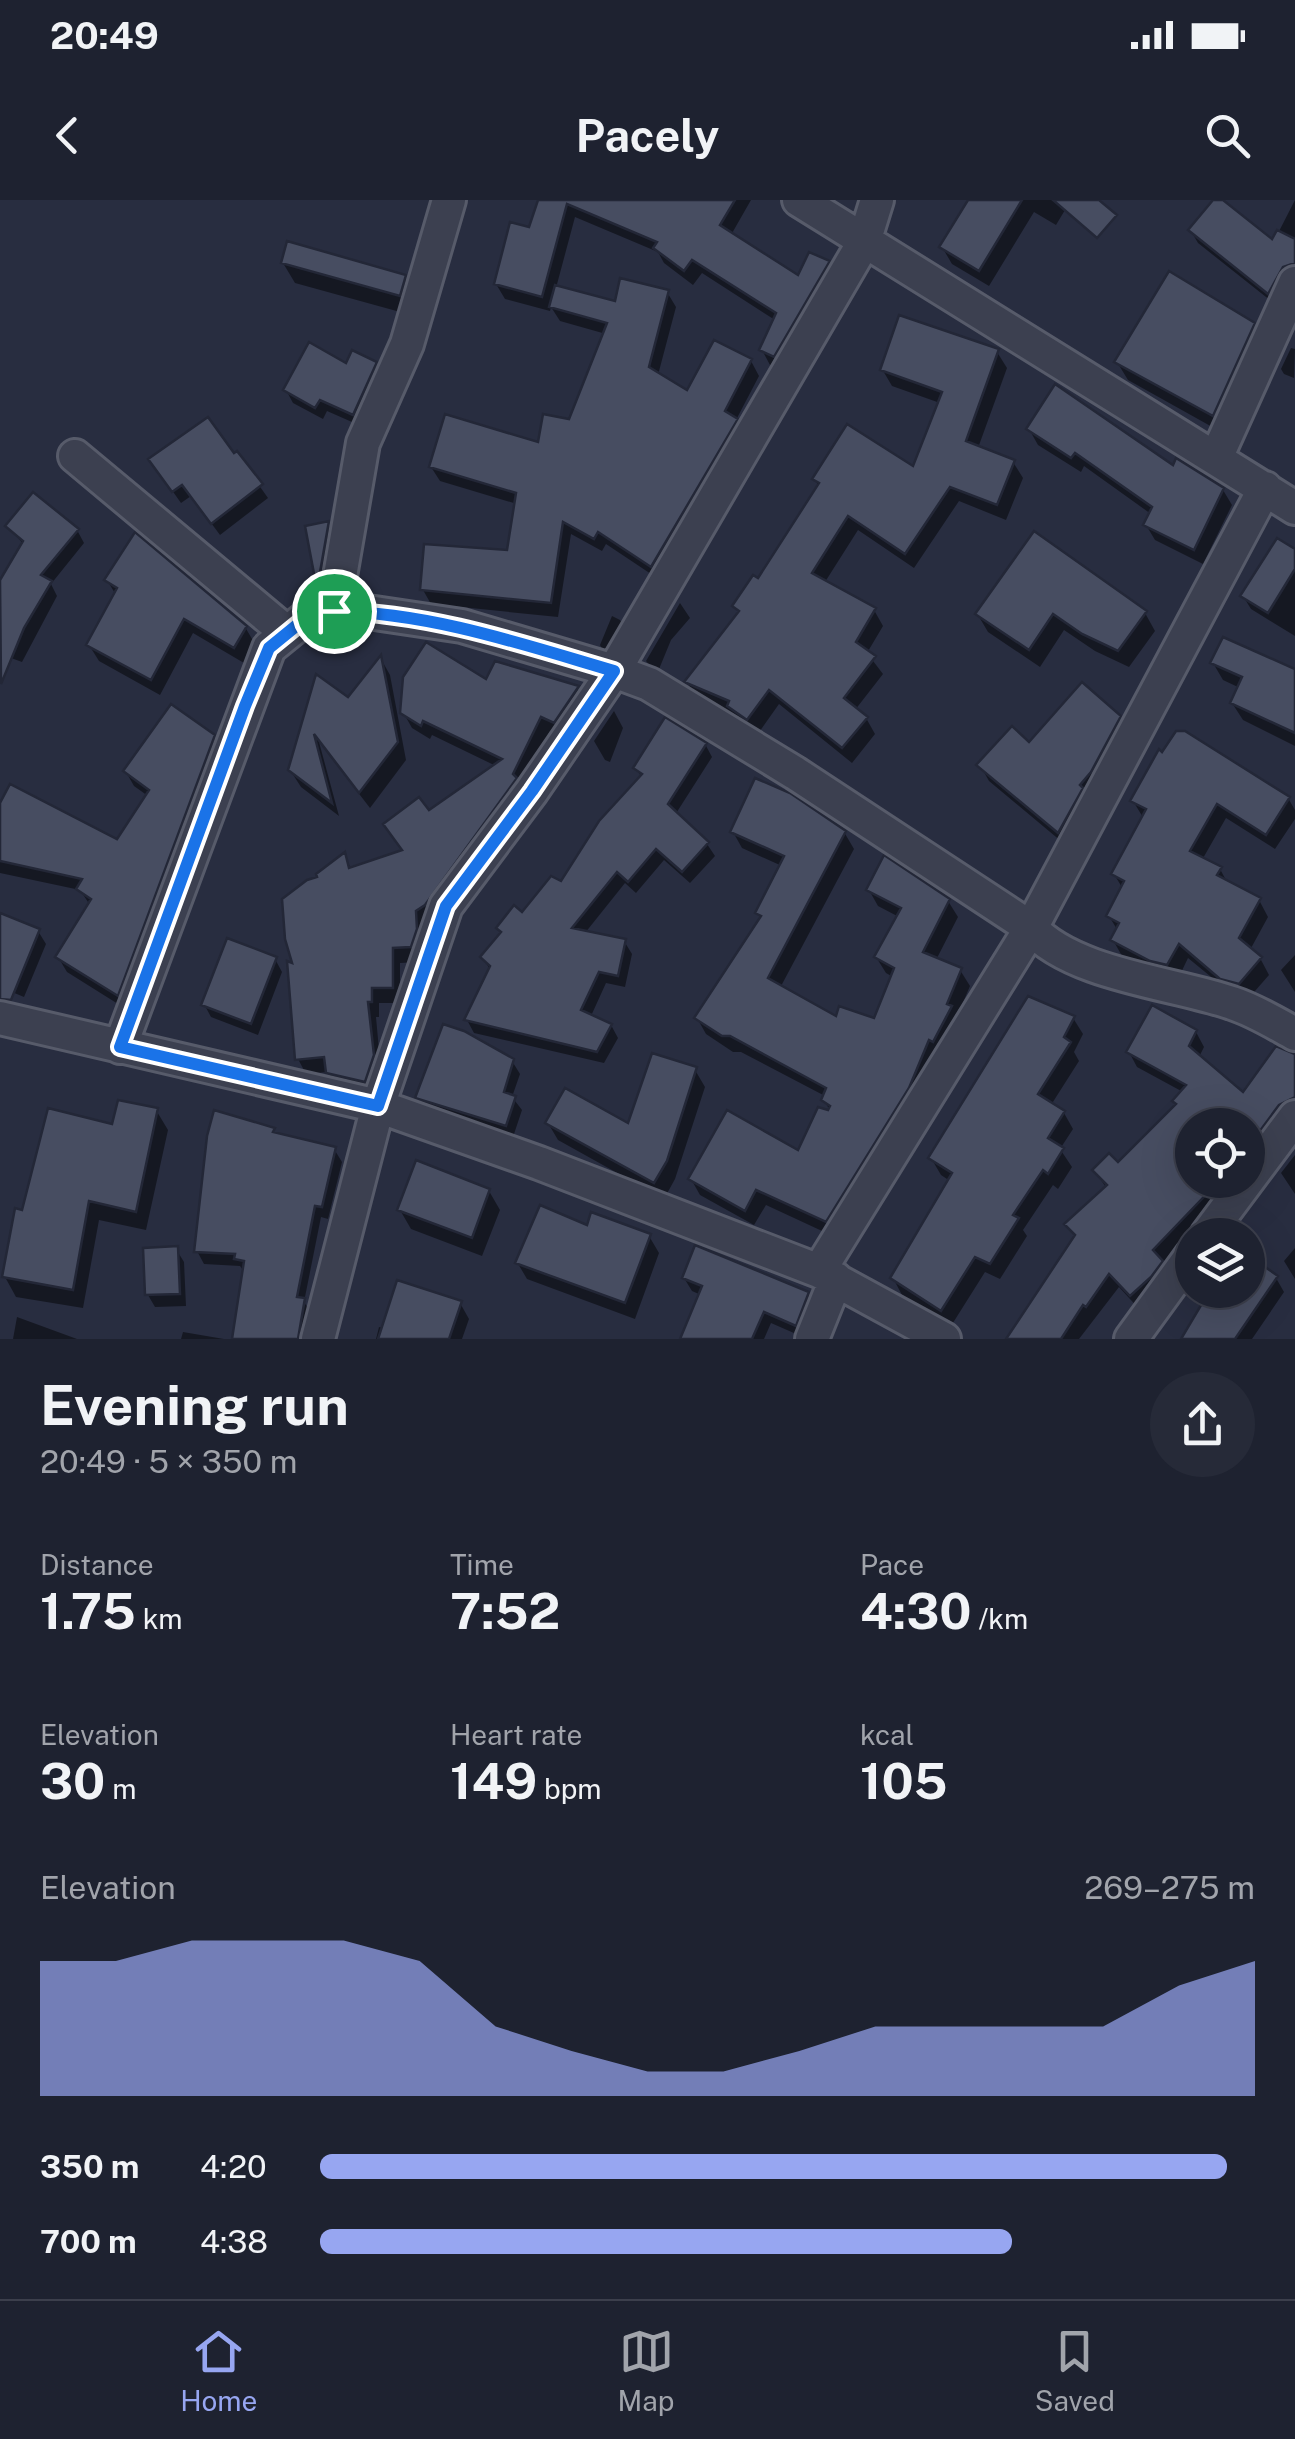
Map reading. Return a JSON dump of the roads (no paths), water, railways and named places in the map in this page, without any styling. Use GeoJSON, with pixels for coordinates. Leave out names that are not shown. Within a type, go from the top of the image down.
{"type":"FeatureCollection","features":[{"type":"Feature","properties":{"kind":"street"},"geometry":{"type":"LineString","coordinates":[[334,611],[363,443],[407,344],[449,200]]}},
{"type":"Feature","properties":{"kind":"street"},"geometry":{"type":"LineString","coordinates":[[799,200],[1295,508]]}},
{"type":"Feature","properties":{"kind":"street"},"geometry":{"type":"LineString","coordinates":[[318,1339],[378,1106],[446,906],[532,791],[614,671],[864,242],[877,200]]}},
{"type":"Feature","properties":{"kind":"street"},"geometry":{"type":"LineString","coordinates":[[1216,458],[1295,283]]}},
{"type":"Feature","properties":{"kind":"street"},"geometry":{"type":"LineString","coordinates":[[76,456],[286,632]]}},
{"type":"Feature","properties":{"kind":"street"},"geometry":{"type":"LineString","coordinates":[[812,1339],[827,1275],[1031,928],[1265,488]]}},
{"type":"Feature","properties":{"kind":"street"},"geometry":{"type":"LineString","coordinates":[[120,1047],[269,648],[307,617],[334,611],[361,611],[462,626],[648,684],[795,773],[1031,928],[1052,948],[1140,980],[1234,1003],[1295,1034]]}},
{"type":"Feature","properties":{"kind":"street"},"geometry":{"type":"LineString","coordinates":[[1,1023],[378,1106],[539,1163],[827,1275],[944,1339]]}},
{"type":"Feature","properties":{"kind":"street"},"geometry":{"type":"LineString","coordinates":[[1220,1218],[1295,1116]]}},
{"type":"Feature","properties":{"kind":"street"},"geometry":{"type":"LineString","coordinates":[[1130,1339],[1175,1278]]}}]}
